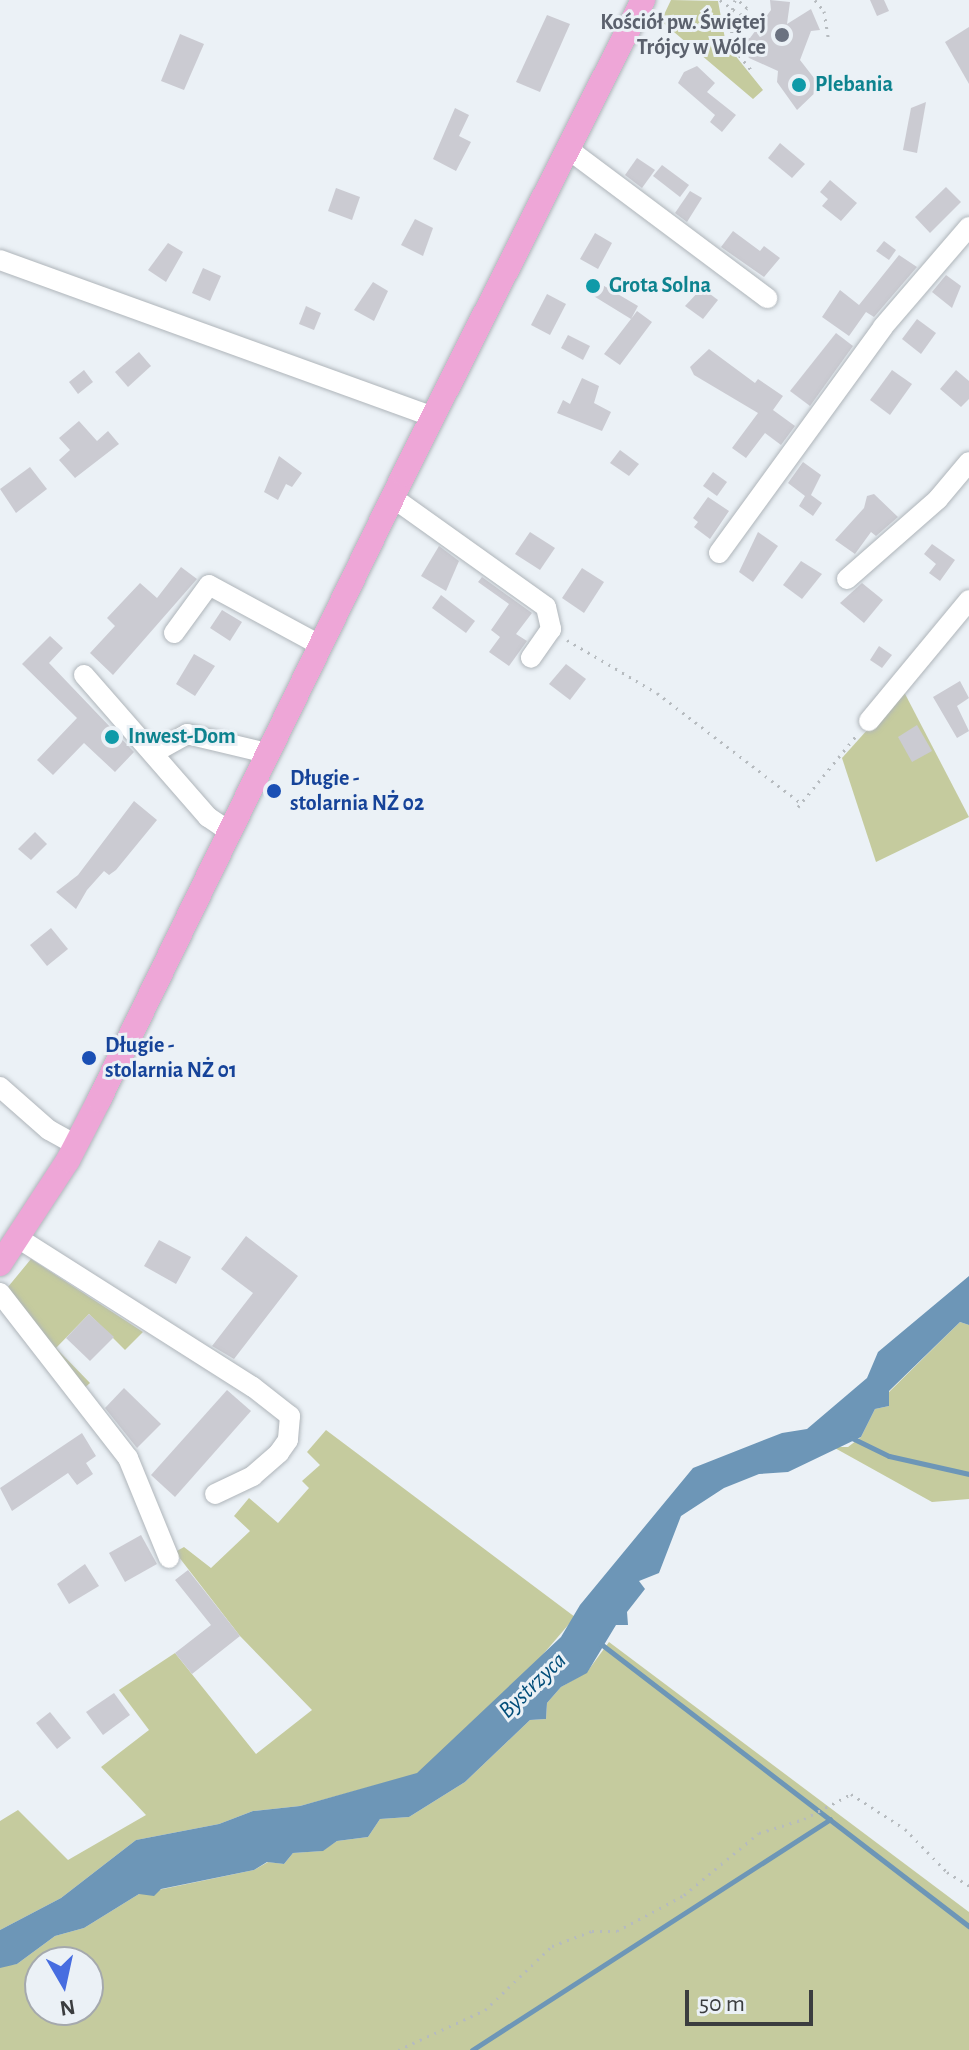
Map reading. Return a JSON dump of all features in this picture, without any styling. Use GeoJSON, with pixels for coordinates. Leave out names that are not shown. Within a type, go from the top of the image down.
{"type":"FeatureCollection","features":[{"type":"Feature","properties":{"kind":"main road"},"geometry":{"type":"LineString","coordinates":[[7,1250],[76,1145],[392,497],[643,0]]}},
{"type":"Feature","properties":{"kind":"street"},"geometry":{"type":"LineString","coordinates":[[568,149],[767,298]]}},
{"type":"Feature","properties":{"kind":"street"},"geometry":{"type":"LineString","coordinates":[[719,553],[883,327],[969,227]]}},
{"type":"Feature","properties":{"kind":"street"},"geometry":{"type":"LineString","coordinates":[[0,260],[433,417]]}},
{"type":"Feature","properties":{"kind":"street"},"geometry":{"type":"LineString","coordinates":[[847,579],[938,499],[969,462]]}},
{"type":"Feature","properties":{"kind":"street"},"geometry":{"type":"LineString","coordinates":[[392,497],[546,607],[551,629],[531,658]]}},
{"type":"Feature","properties":{"kind":"street"},"geometry":{"type":"LineString","coordinates":[[174,633],[209,585],[320,645]]}},
{"type":"Feature","properties":{"kind":"street"},"geometry":{"type":"LineString","coordinates":[[869,721],[969,600]]}},
{"type":"Feature","properties":{"kind":"street"},"geometry":{"type":"LineString","coordinates":[[84,675],[155,752],[208,817],[230,832]]}},
{"type":"Feature","properties":{"kind":"street"},"geometry":{"type":"LineString","coordinates":[[155,752],[187,734],[267,753]]}},
{"type":"Feature","properties":{"kind":"street"},"geometry":{"type":"LineString","coordinates":[[0,1087],[49,1130],[76,1145]]}},
{"type":"Feature","properties":{"kind":"street"},"geometry":{"type":"LineString","coordinates":[[7,1250],[290,1416],[288,1440],[279,1453],[253,1476],[215,1494]]}},
{"type":"Feature","properties":{"kind":"street"},"geometry":{"type":"LineString","coordinates":[[0,1293],[128,1458],[169,1558]]}},
{"type":"Feature","properties":{"kind":"path"},"geometry":{"type":"LineString","coordinates":[[720,0],[730,7],[741,15],[747,8],[736,0],[730,7],[734,44],[751,70]]}},
{"type":"Feature","properties":{"kind":"path"},"geometry":{"type":"LineString","coordinates":[[815,0],[824,11],[828,37]]}},
{"type":"Feature","properties":{"kind":"path"},"geometry":{"type":"LineString","coordinates":[[551,629],[657,693],[799,805],[869,721]]}},
{"type":"Feature","properties":{"kind":"path"},"geometry":{"type":"LineString","coordinates":[[398,2050],[485,2010],[552,1946],[592,1931],[617,1931],[684,1895],[759,1833],[804,1819],[851,1794],[905,1829],[947,1872],[969,1886]]}},
{"type":"Feature","properties":{"kind":"green space"},"geometry":{"type":"Polygon","coordinates":[[[671,0],[718,1],[726,44],[763,90],[753,99],[661,21],[671,0]]]}},
{"type":"Feature","properties":{"kind":"green space"},"geometry":{"type":"Polygon","coordinates":[[[903,690],[969,817],[876,862],[842,758],[903,690]]]}},
{"type":"Feature","properties":{"kind":"green space"},"geometry":{"type":"Polygon","coordinates":[[[31,1259],[143,1332],[125,1350],[89,1314],[56,1348],[90,1383],[80,1392],[3,1293],[31,1259]]]}},
{"type":"Feature","properties":{"kind":"green space"},"geometry":{"type":"Polygon","coordinates":[[[960,1322],[969,1325],[969,1499],[932,1502],[833,1447],[848,1447],[861,1437],[875,1409],[889,1406],[889,1392],[960,1322]]]}},
{"type":"Feature","properties":{"kind":"green space"},"geometry":{"type":"Polygon","coordinates":[[[326,1430],[575,1617],[521,1680],[417,1774],[300,1806],[253,1811],[219,1824],[136,1840],[61,1898],[0,1930],[0,1821],[18,1810],[68,1860],[146,1815],[101,1767],[149,1730],[119,1690],[175,1653],[256,1754],[312,1710],[240,1636],[175,1552],[184,1547],[211,1568],[250,1531],[234,1516],[249,1498],[278,1523],[309,1488],[302,1481],[320,1465],[307,1452],[326,1430]]]}},
{"type":"Feature","properties":{"kind":"green space"},"geometry":{"type":"Polygon","coordinates":[[[609,1642],[969,1912],[969,2050],[0,2050],[0,1966],[17,1964],[24,1959],[24,2026],[104,2026],[104,1946],[41,1946],[55,1936],[84,1928],[139,1894],[254,1870],[268,1862],[284,1864],[293,1853],[322,1851],[337,1841],[368,1837],[380,1819],[409,1817],[465,1782],[530,1720],[546,1719],[547,1703],[561,1687],[587,1672],[609,1642]]]}},
{"type":"Feature","properties":{"kind":"water","name":"Bystrzyca"},"geometry":{"type":"Polygon","coordinates":[[[969,1276],[969,1325],[960,1322],[889,1391],[889,1406],[875,1409],[861,1437],[788,1472],[759,1474],[724,1488],[681,1516],[659,1573],[639,1581],[645,1589],[627,1612],[628,1625],[616,1625],[587,1673],[561,1687],[547,1703],[546,1719],[530,1720],[465,1782],[409,1817],[380,1819],[368,1837],[337,1841],[323,1851],[293,1853],[284,1864],[267,1862],[254,1870],[161,1889],[154,1896],[139,1894],[84,1928],[55,1936],[41,1946],[24,1946],[24,1959],[0,1968],[0,1930],[61,1898],[136,1840],[219,1824],[253,1811],[300,1806],[417,1773],[561,1637],[580,1605],[693,1468],[782,1433],[807,1429],[867,1378],[878,1352],[969,1276]]]}},
{"type":"Feature","properties":{"kind":"building","name":"Kościół pw. Świętej Trójcy w Wólce"},"geometry":{"type":"Polygon","coordinates":[[[770,0],[790,2],[787,24],[811,9],[820,30],[811,31],[800,60],[821,87],[797,110],[777,82],[778,71],[749,58],[741,40],[750,38],[771,10],[770,0]]]}},
{"type":"Feature","properties":{"kind":"building"},"geometry":{"type":"Polygon","coordinates":[[[870,0],[884,0],[889,11],[877,16],[870,0]]]}},
{"type":"Feature","properties":{"kind":"building"},"geometry":{"type":"Polygon","coordinates":[[[547,15],[570,24],[540,92],[516,82],[547,15]]]}},
{"type":"Feature","properties":{"kind":"building"},"geometry":{"type":"Polygon","coordinates":[[[969,27],[969,84],[945,42],[969,27]]]}},
{"type":"Feature","properties":{"kind":"building"},"geometry":{"type":"Polygon","coordinates":[[[180,34],[204,44],[184,90],[161,81],[180,34]]]}},
{"type":"Feature","properties":{"kind":"building"},"geometry":{"type":"Polygon","coordinates":[[[697,66],[715,83],[707,92],[736,115],[722,132],[710,122],[715,115],[678,83],[684,72],[697,66]]]}},
{"type":"Feature","properties":{"kind":"building"},"geometry":{"type":"Polygon","coordinates":[[[926,102],[917,153],[903,150],[911,108],[926,102]]]}},
{"type":"Feature","properties":{"kind":"building"},"geometry":{"type":"Polygon","coordinates":[[[455,108],[469,115],[459,136],[471,142],[456,171],[433,159],[455,108]]]}},
{"type":"Feature","properties":{"kind":"building"},"geometry":{"type":"Polygon","coordinates":[[[780,143],[805,164],[792,178],[768,158],[780,143]]]}},
{"type":"Feature","properties":{"kind":"building"},"geometry":{"type":"Polygon","coordinates":[[[637,158],[655,170],[642,188],[625,175],[637,158]]]}},
{"type":"Feature","properties":{"kind":"building"},"geometry":{"type":"Polygon","coordinates":[[[662,165],[689,185],[680,197],[653,176],[662,165]]]}},
{"type":"Feature","properties":{"kind":"building"},"geometry":{"type":"Polygon","coordinates":[[[830,180],[857,203],[841,221],[822,206],[828,199],[820,192],[830,180]]]}},
{"type":"Feature","properties":{"kind":"building"},"geometry":{"type":"Polygon","coordinates":[[[946,187],[961,202],[930,233],[915,217],[946,187]]]}},
{"type":"Feature","properties":{"kind":"building"},"geometry":{"type":"Polygon","coordinates":[[[336,188],[360,197],[352,220],[328,211],[336,188]]]}},
{"type":"Feature","properties":{"kind":"building"},"geometry":{"type":"Polygon","coordinates":[[[690,191],[702,198],[687,222],[675,213],[690,191]]]}},
{"type":"Feature","properties":{"kind":"building"},"geometry":{"type":"Polygon","coordinates":[[[415,219],[433,228],[423,256],[401,245],[415,219]]]}},
{"type":"Feature","properties":{"kind":"building"},"geometry":{"type":"Polygon","coordinates":[[[733,231],[760,251],[764,246],[780,258],[764,277],[721,247],[733,231]]]}},
{"type":"Feature","properties":{"kind":"building"},"geometry":{"type":"Polygon","coordinates":[[[595,233],[612,243],[598,269],[580,259],[595,233]]]}},
{"type":"Feature","properties":{"kind":"building"},"geometry":{"type":"Polygon","coordinates":[[[884,241],[896,250],[889,260],[876,251],[884,241]]]}},
{"type":"Feature","properties":{"kind":"building"},"geometry":{"type":"Polygon","coordinates":[[[168,243],[183,252],[166,282],[148,270],[168,243]]]}},
{"type":"Feature","properties":{"kind":"building"},"geometry":{"type":"Polygon","coordinates":[[[899,255],[917,267],[874,317],[866,312],[849,336],[822,317],[840,290],[859,305],[899,255]]]}},
{"type":"Feature","properties":{"kind":"building"},"geometry":{"type":"Polygon","coordinates":[[[203,268],[221,276],[210,301],[192,293],[203,268]]]}},
{"type":"Feature","properties":{"kind":"building"},"geometry":{"type":"Polygon","coordinates":[[[946,275],[961,286],[952,308],[932,292],[946,275]]]}},
{"type":"Feature","properties":{"kind":"building"},"geometry":{"type":"Polygon","coordinates":[[[594,280],[638,306],[631,319],[587,292],[594,280]]]}},
{"type":"Feature","properties":{"kind":"building"},"geometry":{"type":"Polygon","coordinates":[[[373,282],[388,291],[374,321],[354,310],[373,282]]]}},
{"type":"Feature","properties":{"kind":"building"},"geometry":{"type":"Polygon","coordinates":[[[702,288],[718,300],[703,319],[685,306],[702,288]]]}},
{"type":"Feature","properties":{"kind":"building"},"geometry":{"type":"Polygon","coordinates":[[[547,294],[566,304],[550,335],[531,325],[547,294]]]}},
{"type":"Feature","properties":{"kind":"building"},"geometry":{"type":"Polygon","coordinates":[[[306,306],[321,313],[314,330],[299,324],[306,306]]]}},
{"type":"Feature","properties":{"kind":"building"},"geometry":{"type":"Polygon","coordinates":[[[637,311],[652,322],[620,365],[604,354],[637,311]]]}},
{"type":"Feature","properties":{"kind":"building"},"geometry":{"type":"Polygon","coordinates":[[[917,319],[936,333],[921,354],[902,339],[917,319]]]}},
{"type":"Feature","properties":{"kind":"building"},"geometry":{"type":"Polygon","coordinates":[[[836,333],[853,346],[810,406],[790,391],[836,333]]]}},
{"type":"Feature","properties":{"kind":"building"},"geometry":{"type":"Polygon","coordinates":[[[568,335],[590,346],[583,360],[561,348],[568,335]]]}},
{"type":"Feature","properties":{"kind":"building"},"geometry":{"type":"Polygon","coordinates":[[[709,349],[755,383],[758,379],[783,396],[773,410],[795,426],[781,445],[765,433],[746,458],[732,448],[758,413],[694,375],[690,367],[709,349]]]}},
{"type":"Feature","properties":{"kind":"building"},"geometry":{"type":"Polygon","coordinates":[[[139,352],[151,366],[128,387],[115,372],[139,352]]]}},
{"type":"Feature","properties":{"kind":"building"},"geometry":{"type":"Polygon","coordinates":[[[84,370],[93,382],[78,394],[69,382],[84,370]]]}},
{"type":"Feature","properties":{"kind":"building"},"geometry":{"type":"Polygon","coordinates":[[[892,370],[912,384],[890,415],[870,400],[892,370]]]}},
{"type":"Feature","properties":{"kind":"building"},"geometry":{"type":"Polygon","coordinates":[[[956,370],[969,381],[969,399],[961,407],[940,389],[956,370]]]}},
{"type":"Feature","properties":{"kind":"building"},"geometry":{"type":"Polygon","coordinates":[[[582,378],[599,386],[594,403],[611,412],[602,431],[557,413],[563,400],[570,404],[582,378]]]}},
{"type":"Feature","properties":{"kind":"building"},"geometry":{"type":"Polygon","coordinates":[[[79,421],[97,441],[108,431],[119,444],[75,478],[59,460],[70,450],[59,438],[79,421]]]}},
{"type":"Feature","properties":{"kind":"building"},"geometry":{"type":"Polygon","coordinates":[[[620,450],[639,464],[629,476],[610,463],[620,450]]]}},
{"type":"Feature","properties":{"kind":"building"},"geometry":{"type":"Polygon","coordinates":[[[279,456],[302,473],[292,487],[286,484],[278,500],[264,492],[279,456]]]}},
{"type":"Feature","properties":{"kind":"building"},"geometry":{"type":"Polygon","coordinates":[[[803,462],[821,475],[811,495],[822,503],[813,516],[799,506],[805,496],[788,483],[803,462]]]}},
{"type":"Feature","properties":{"kind":"building"},"geometry":{"type":"Polygon","coordinates":[[[30,467],[47,489],[16,513],[0,489],[30,467]]]}},
{"type":"Feature","properties":{"kind":"building"},"geometry":{"type":"Polygon","coordinates":[[[713,472],[727,482],[717,496],[703,486],[713,472]]]}},
{"type":"Feature","properties":{"kind":"building"},"geometry":{"type":"Polygon","coordinates":[[[874,494],[898,517],[876,536],[871,532],[855,554],[835,540],[864,508],[867,496],[874,494]]]}},
{"type":"Feature","properties":{"kind":"building"},"geometry":{"type":"Polygon","coordinates":[[[708,497],[729,511],[710,539],[694,527],[698,522],[693,518],[708,497]]]}},
{"type":"Feature","properties":{"kind":"building"},"geometry":{"type":"Polygon","coordinates":[[[530,532],[555,548],[540,570],[515,554],[530,532]]]}},
{"type":"Feature","properties":{"kind":"building"},"geometry":{"type":"Polygon","coordinates":[[[758,532],[778,546],[753,582],[739,572],[758,532]]]}},
{"type":"Feature","properties":{"kind":"building"},"geometry":{"type":"Polygon","coordinates":[[[932,544],[955,560],[940,581],[929,573],[936,564],[924,554],[932,544]]]}},
{"type":"Feature","properties":{"kind":"building"},"geometry":{"type":"Polygon","coordinates":[[[439,546],[459,561],[446,591],[421,576],[439,546]]]}},
{"type":"Feature","properties":{"kind":"building"},"geometry":{"type":"Polygon","coordinates":[[[801,561],[822,574],[802,599],[783,585],[801,561]]]}},
{"type":"Feature","properties":{"kind":"building"},"geometry":{"type":"Polygon","coordinates":[[[181,567],[197,579],[113,675],[90,653],[115,626],[107,618],[140,583],[157,598],[181,567]]]}},
{"type":"Feature","properties":{"kind":"building"},"geometry":{"type":"Polygon","coordinates":[[[582,568],[604,582],[584,613],[562,598],[582,568]]]}},
{"type":"Feature","properties":{"kind":"building"},"geometry":{"type":"Polygon","coordinates":[[[482,577],[532,613],[516,634],[527,641],[509,666],[489,652],[500,637],[491,630],[509,604],[478,582],[482,577]]]}},
{"type":"Feature","properties":{"kind":"building"},"geometry":{"type":"Polygon","coordinates":[[[862,583],[883,600],[864,623],[840,603],[862,583]]]}},
{"type":"Feature","properties":{"kind":"building"},"geometry":{"type":"Polygon","coordinates":[[[441,595],[475,621],[466,633],[432,608],[441,595]]]}},
{"type":"Feature","properties":{"kind":"building"},"geometry":{"type":"Polygon","coordinates":[[[222,610],[242,622],[230,641],[210,628],[222,610]]]}},
{"type":"Feature","properties":{"kind":"building"},"geometry":{"type":"Polygon","coordinates":[[[50,636],[63,648],[49,663],[134,752],[115,772],[84,743],[53,775],[37,760],[77,718],[22,664],[50,636]]]}},
{"type":"Feature","properties":{"kind":"building"},"geometry":{"type":"Polygon","coordinates":[[[879,646],[892,655],[882,668],[870,660],[879,646]]]}},
{"type":"Feature","properties":{"kind":"building"},"geometry":{"type":"Polygon","coordinates":[[[194,654],[215,666],[195,696],[176,684],[194,654]]]}},
{"type":"Feature","properties":{"kind":"building"},"geometry":{"type":"Polygon","coordinates":[[[566,664],[586,679],[570,700],[549,684],[566,664]]]}},
{"type":"Feature","properties":{"kind":"building"},"geometry":{"type":"Polygon","coordinates":[[[960,681],[969,698],[957,706],[969,731],[957,738],[933,697],[960,681]]]}},
{"type":"Feature","properties":{"kind":"building"},"geometry":{"type":"Polygon","coordinates":[[[917,725],[932,751],[912,762],[898,737],[917,725]]]}},
{"type":"Feature","properties":{"kind":"building"},"geometry":{"type":"Polygon","coordinates":[[[134,801],[157,820],[116,870],[109,875],[104,871],[87,890],[76,909],[56,892],[78,875],[134,801]]]}},
{"type":"Feature","properties":{"kind":"building"},"geometry":{"type":"Polygon","coordinates":[[[35,832],[47,844],[31,860],[18,849],[35,832]]]}},
{"type":"Feature","properties":{"kind":"building"},"geometry":{"type":"Polygon","coordinates":[[[51,928],[68,949],[47,966],[30,945],[51,928]]]}},
{"type":"Feature","properties":{"kind":"building"},"geometry":{"type":"Polygon","coordinates":[[[246,1236],[298,1276],[234,1359],[212,1346],[253,1293],[221,1269],[246,1236]]]}},
{"type":"Feature","properties":{"kind":"building"},"geometry":{"type":"Polygon","coordinates":[[[159,1240],[191,1257],[176,1284],[144,1266],[159,1240]]]}},
{"type":"Feature","properties":{"kind":"building"},"geometry":{"type":"Polygon","coordinates":[[[89,1314],[114,1337],[90,1361],[66,1338],[89,1314]]]}},
{"type":"Feature","properties":{"kind":"building"},"geometry":{"type":"Polygon","coordinates":[[[124,1388],[161,1424],[137,1448],[105,1408],[124,1388]]]}},
{"type":"Feature","properties":{"kind":"building"},"geometry":{"type":"Polygon","coordinates":[[[227,1390],[251,1411],[175,1497],[151,1475],[227,1390]]]}},
{"type":"Feature","properties":{"kind":"building"},"geometry":{"type":"Polygon","coordinates":[[[82,1433],[96,1456],[86,1463],[93,1474],[77,1485],[68,1473],[12,1511],[0,1488],[82,1433]]]}},
{"type":"Feature","properties":{"kind":"building"},"geometry":{"type":"Polygon","coordinates":[[[141,1535],[157,1564],[125,1582],[109,1553],[141,1535]]]}},
{"type":"Feature","properties":{"kind":"building"},"geometry":{"type":"Polygon","coordinates":[[[85,1564],[99,1586],[69,1604],[57,1584],[85,1564]]]}},
{"type":"Feature","properties":{"kind":"building"},"geometry":{"type":"Polygon","coordinates":[[[188,1570],[240,1636],[192,1674],[175,1653],[211,1625],[175,1580],[188,1570]]]}},
{"type":"Feature","properties":{"kind":"building"},"geometry":{"type":"Polygon","coordinates":[[[114,1693],[130,1715],[103,1735],[86,1712],[114,1693]]]}},
{"type":"Feature","properties":{"kind":"building"},"geometry":{"type":"Polygon","coordinates":[[[50,1712],[71,1738],[57,1749],[36,1723],[50,1712]]]}},
{"type":"Feature","properties":{"kind":"waterway"},"geometry":{"type":"LineString","coordinates":[[852,1438],[889,1456],[969,1474]]}},
{"type":"Feature","properties":{"kind":"waterway"},"geometry":{"type":"LineString","coordinates":[[601,1644],[969,1926]]}},
{"type":"Feature","properties":{"kind":"waterway"},"geometry":{"type":"LineString","coordinates":[[472,2050],[830,1819]]}},
{"type":"Feature","properties":{"kind":"place","name":"Kościół pw. Świętej Trójcy w Wólce"},"geometry":{"type":"Point","coordinates":[782,35]}},
{"type":"Feature","properties":{"kind":"place","name":"Plebania"},"geometry":{"type":"Point","coordinates":[799,85]}},
{"type":"Feature","properties":{"kind":"place","name":"Grota Solna"},"geometry":{"type":"Point","coordinates":[593,286]}},
{"type":"Feature","properties":{"kind":"place","name":"Inwest-Dom"},"geometry":{"type":"Point","coordinates":[112,737]}},
{"type":"Feature","properties":{"kind":"place","name":"Długie - stolarnia NŻ 02"},"geometry":{"type":"Point","coordinates":[274,791]}},
{"type":"Feature","properties":{"kind":"place","name":"Długie - stolarnia NŻ 01"},"geometry":{"type":"Point","coordinates":[89,1058]}}]}
